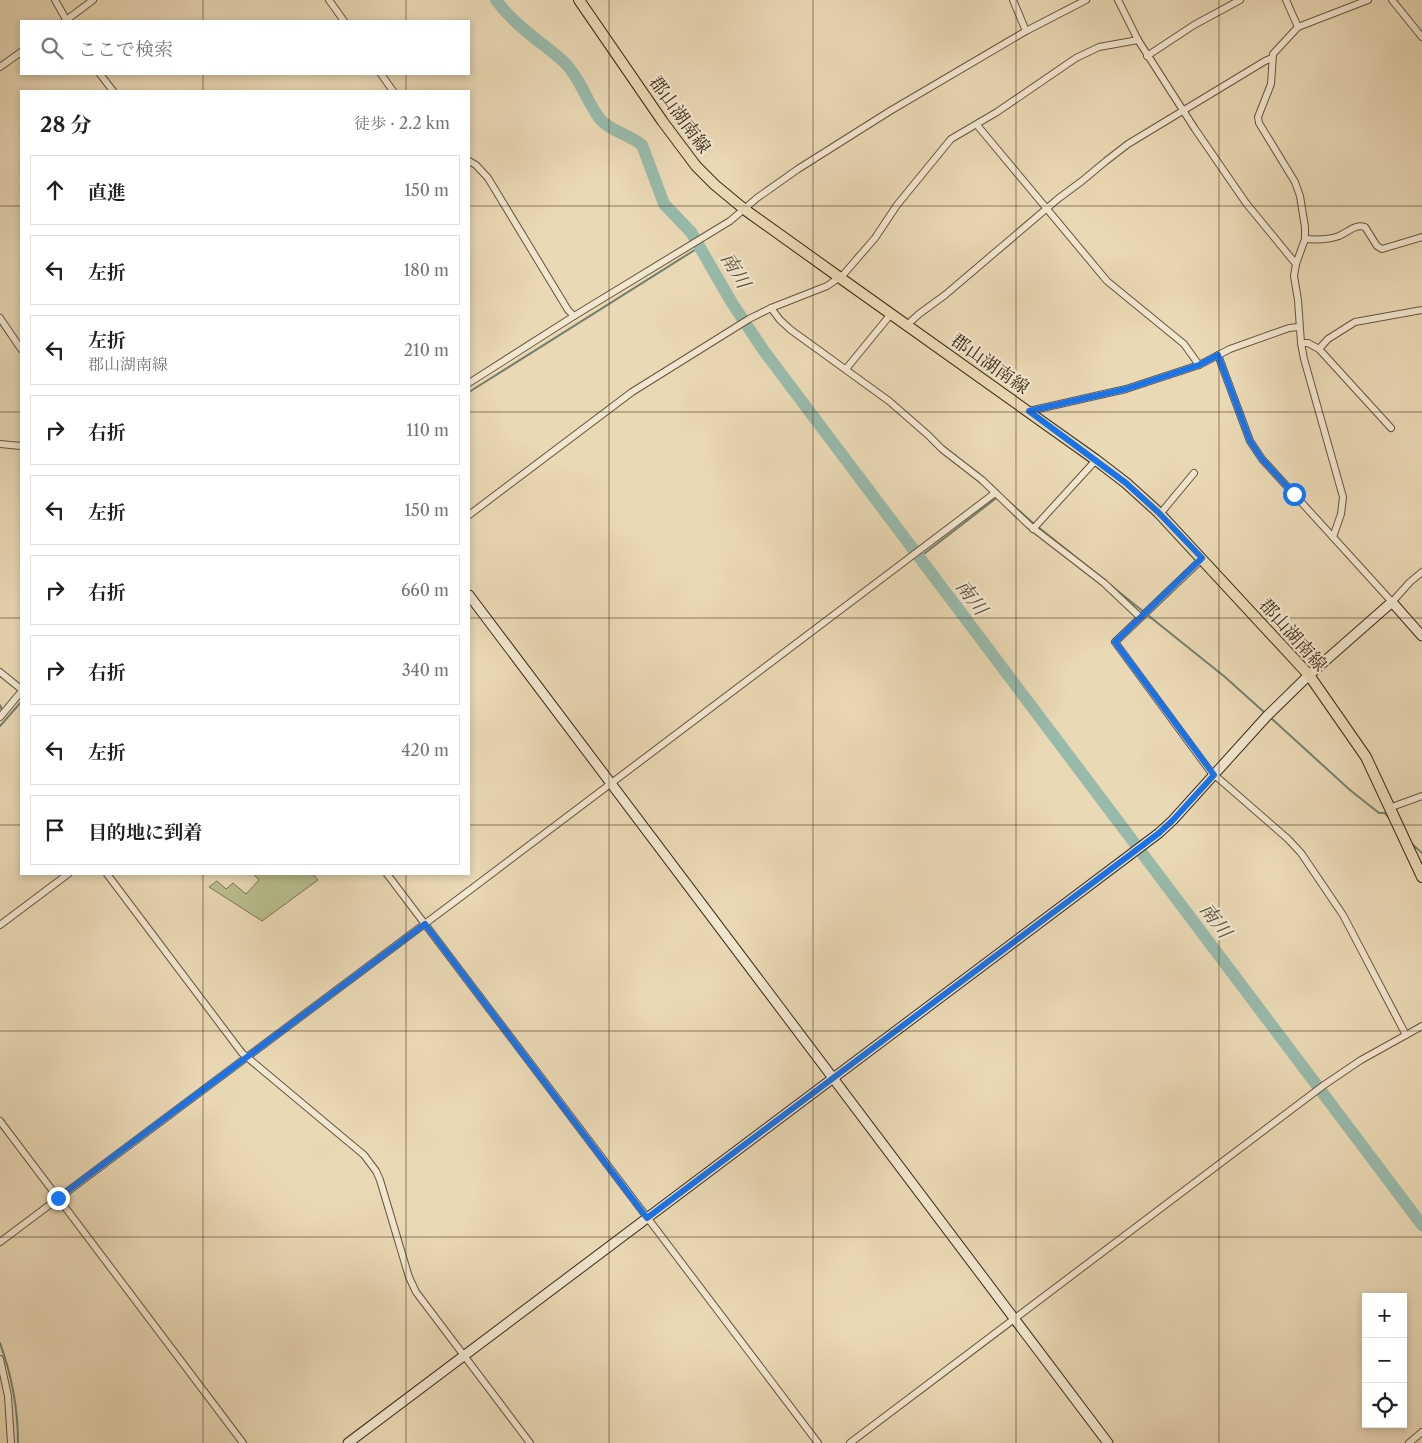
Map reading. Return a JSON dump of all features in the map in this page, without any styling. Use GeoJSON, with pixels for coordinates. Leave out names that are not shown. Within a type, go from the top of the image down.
{"type":"FeatureCollection","features":[{"type":"Feature","properties":{"kind":"main road","name":"郡山湖南線"},"geometry":{"type":"LineString","coordinates":[[579,0],[663,122],[696,166],[715,185],[744,209],[839,278],[1096,460],[1126,483],[1160,514],[1309,675],[1366,756],[1422,877]]}},
{"type":"Feature","properties":{"kind":"street"},"geometry":{"type":"LineString","coordinates":[[56,0],[66,20]]}},
{"type":"Feature","properties":{"kind":"street"},"geometry":{"type":"LineString","coordinates":[[67,20],[93,0]]}},
{"type":"Feature","properties":{"kind":"street"},"geometry":{"type":"LineString","coordinates":[[329,0],[343,20]]}},
{"type":"Feature","properties":{"kind":"street"},"geometry":{"type":"LineString","coordinates":[[1013,0],[1026,31]]}},
{"type":"Feature","properties":{"kind":"street"},"geometry":{"type":"LineString","coordinates":[[470,382],[574,316],[730,221],[798,169],[1026,31],[1086,0]]}},
{"type":"Feature","properties":{"kind":"street"},"geometry":{"type":"LineString","coordinates":[[1118,0],[1147,56],[1183,111],[1246,203],[1296,264]]}},
{"type":"Feature","properties":{"kind":"street"},"geometry":{"type":"LineString","coordinates":[[1147,56],[1194,25],[1240,0]]}},
{"type":"Feature","properties":{"kind":"street"},"geometry":{"type":"LineString","coordinates":[[1286,0],[1298,27]]}},
{"type":"Feature","properties":{"kind":"street"},"geometry":{"type":"LineString","coordinates":[[1333,537],[1341,514],[1343,497],[1304,359],[1298,300],[1294,282],[1296,264],[1306,239],[1303,215],[1295,182],[1258,120],[1271,84],[1272,58],[1277,49],[1298,27],[1368,0]]}},
{"type":"Feature","properties":{"kind":"street"},"geometry":{"type":"LineString","coordinates":[[1392,0],[1422,37]]}},
{"type":"Feature","properties":{"kind":"street"},"geometry":{"type":"LineString","coordinates":[[470,514],[632,392],[749,319],[771,308],[827,286],[846,274],[875,238],[897,205],[951,139],[1023,96],[1076,58],[1099,47],[1138,40]]}},
{"type":"Feature","properties":{"kind":"street"},"geometry":{"type":"LineString","coordinates":[[0,67],[20,53]]}},
{"type":"Feature","properties":{"kind":"street"},"geometry":{"type":"LineString","coordinates":[[907,325],[1047,208],[1128,144],[1262,62],[1272,58]]}},
{"type":"Feature","properties":{"kind":"street"},"geometry":{"type":"LineString","coordinates":[[101,75],[111,90]]}},
{"type":"Feature","properties":{"kind":"street"},"geometry":{"type":"LineString","coordinates":[[381,75],[392,90]]}},
{"type":"Feature","properties":{"kind":"street"},"geometry":{"type":"LineString","coordinates":[[977,124],[1107,281],[1184,344],[1199,365]]}},
{"type":"Feature","properties":{"kind":"street"},"geometry":{"type":"LineString","coordinates":[[470,162],[476,165],[488,178],[568,310],[574,316]]}},
{"type":"Feature","properties":{"kind":"street"},"geometry":{"type":"LineString","coordinates":[[1306,239],[1325,239],[1339,236],[1360,226],[1365,227],[1377,246],[1382,250],[1422,237]]}},
{"type":"Feature","properties":{"kind":"street"},"geometry":{"type":"LineString","coordinates":[[771,308],[791,330],[889,401],[942,449],[972,471],[1033,529],[1104,583],[1140,617]]}},
{"type":"Feature","properties":{"kind":"street"},"geometry":{"type":"LineString","coordinates":[[1320,349],[1328,340],[1356,322],[1422,310]]}},
{"type":"Feature","properties":{"kind":"street"},"geometry":{"type":"LineString","coordinates":[[846,369],[891,314]]}},
{"type":"Feature","properties":{"kind":"street"},"geometry":{"type":"LineString","coordinates":[[0,318],[20,348]]}},
{"type":"Feature","properties":{"kind":"street"},"geometry":{"type":"LineString","coordinates":[[1029,411],[1126,389],[1199,365],[1218,355],[1289,328],[1300,327]]}},
{"type":"Feature","properties":{"kind":"street"},"geometry":{"type":"LineString","coordinates":[[1302,344],[1308,343],[1320,349],[1391,428]]}},
{"type":"Feature","properties":{"kind":"street"},"geometry":{"type":"LineString","coordinates":[[1218,355],[1252,445],[1262,459],[1422,636]]}},
{"type":"Feature","properties":{"kind":"street"},"geometry":{"type":"LineString","coordinates":[[0,444],[20,446]]}},
{"type":"Feature","properties":{"kind":"street"},"geometry":{"type":"LineString","coordinates":[[1033,529],[1096,460]]}},
{"type":"Feature","properties":{"kind":"street"},"geometry":{"type":"LineString","coordinates":[[1160,514],[1194,473]]}},
{"type":"Feature","properties":{"kind":"street"},"geometry":{"type":"LineString","coordinates":[[0,1242],[425,924],[995,493]]}},
{"type":"Feature","properties":{"kind":"street"},"geometry":{"type":"LineString","coordinates":[[1202,558],[1115,642],[1214,775],[1288,838],[1301,853],[1343,916],[1406,1034]]}},
{"type":"Feature","properties":{"kind":"street"},"geometry":{"type":"LineString","coordinates":[[348,1443],[1144,844],[1173,820],[1267,716],[1309,675],[1392,602],[1422,572]]}},
{"type":"Feature","properties":{"kind":"street"},"geometry":{"type":"LineString","coordinates":[[470,596],[1108,1443]]}},
{"type":"Feature","properties":{"kind":"street"},"geometry":{"type":"LineString","coordinates":[[0,674],[20,690]]}},
{"type":"Feature","properties":{"kind":"street"},"geometry":{"type":"LineString","coordinates":[[0,717],[20,692]]}},
{"type":"Feature","properties":{"kind":"street"},"geometry":{"type":"LineString","coordinates":[[1390,808],[1422,796]]}},
{"type":"Feature","properties":{"kind":"street"},"geometry":{"type":"LineString","coordinates":[[0,925],[67,875]]}},
{"type":"Feature","properties":{"kind":"street"},"geometry":{"type":"LineString","coordinates":[[108,875],[246,1058],[364,1155],[376,1171],[412,1284],[422,1300],[530,1443]]}},
{"type":"Feature","properties":{"kind":"street"},"geometry":{"type":"LineString","coordinates":[[388,875],[818,1443]]}},
{"type":"Feature","properties":{"kind":"street"},"geometry":{"type":"LineString","coordinates":[[850,1443],[1314,1092],[1361,1060],[1422,1026]]}},
{"type":"Feature","properties":{"kind":"street"},"geometry":{"type":"LineString","coordinates":[[0,1121],[243,1443]]}},
{"type":"Feature","properties":{"kind":"street"},"geometry":{"type":"LineString","coordinates":[[0,1359],[8,1396],[11,1443]]}},
{"type":"Feature","properties":{"kind":"street"},"geometry":{"type":"LineString","coordinates":[[1409,1443],[1422,1432]]}},
{"type":"Feature","properties":{"kind":"green space"},"geometry":{"type":"Polygon","coordinates":[[[254,875],[314,875],[318,880],[262,921],[209,887],[217,881],[226,889],[233,883],[246,894],[259,880],[254,875]]]}},
{"type":"Feature","properties":{"kind":"waterway","name":"南川"},"geometry":{"type":"LineString","coordinates":[[496,0],[519,25],[569,67],[604,123],[642,145],[664,204],[691,232],[732,303],[764,351],[1422,1225]]}},
{"type":"Feature","properties":{"kind":"waterway"},"geometry":{"type":"LineString","coordinates":[[470,391],[701,246]]}},
{"type":"Feature","properties":{"kind":"waterway"},"geometry":{"type":"LineString","coordinates":[[920,557],[995,499]]}},
{"type":"Feature","properties":{"kind":"waterway"},"geometry":{"type":"LineString","coordinates":[[1007,500],[1102,578]]}},
{"type":"Feature","properties":{"kind":"waterway"},"geometry":{"type":"LineString","coordinates":[[1109,584],[1225,677],[1265,713]]}},
{"type":"Feature","properties":{"kind":"waterway"},"geometry":{"type":"LineString","coordinates":[[0,726],[20,703]]}},
{"type":"Feature","properties":{"kind":"waterway"},"geometry":{"type":"LineString","coordinates":[[0,705],[2,710]]}},
{"type":"Feature","properties":{"kind":"waterway"},"geometry":{"type":"LineString","coordinates":[[1271,718],[1350,790],[1379,813],[1385,813],[1390,819]]}},
{"type":"Feature","properties":{"kind":"waterway"},"geometry":{"type":"LineString","coordinates":[[1411,843],[1422,853]]}},
{"type":"Feature","properties":{"kind":"waterway"},"geometry":{"type":"LineString","coordinates":[[0,1343],[14,1392],[18,1443]]}},
{"type":"Feature","properties":{"kind":"route"},"geometry":{"type":"LineString","coordinates":[[58,1198],[425,924],[647,1218],[1159,833],[1214,775],[1115,642],[1202,558],[1158,512],[1126,483],[1029,411],[1126,389],[1199,365],[1218,355],[1252,445],[1262,459],[1294,494]]}}]}
